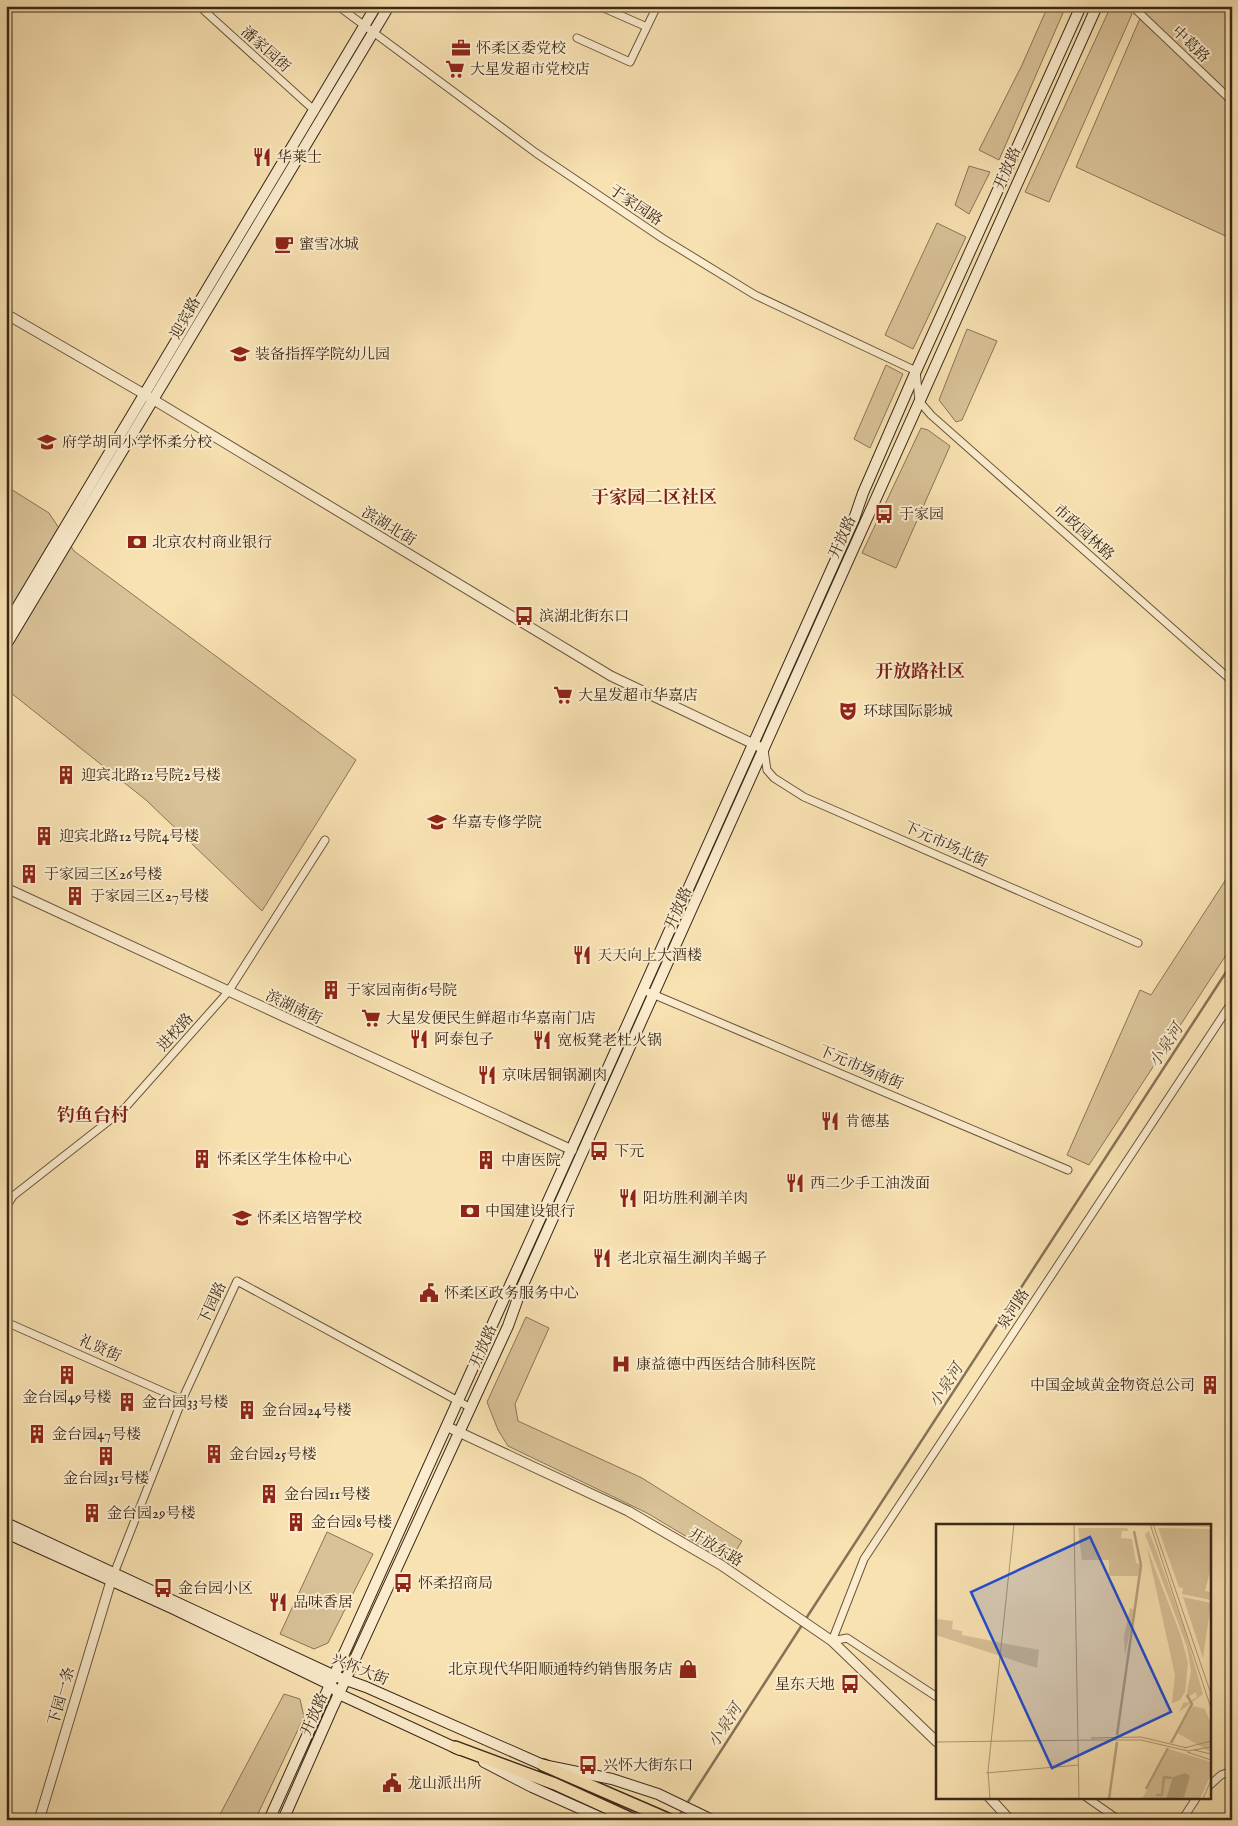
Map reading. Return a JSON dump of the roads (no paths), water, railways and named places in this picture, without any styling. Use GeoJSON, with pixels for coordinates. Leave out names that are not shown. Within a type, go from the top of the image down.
{"type":"FeatureCollection","features":[{"type":"Feature","properties":{"kind":"highway"},"geometry":{"type":"LineString","coordinates":[[455,1747],[555,1784],[634,1820]]}},
{"type":"Feature","properties":{"kind":"highway"},"geometry":{"type":"LineString","coordinates":[[544,1765],[670,1820]]}},
{"type":"Feature","properties":{"kind":"main road","name":"迎宾路"},"geometry":{"type":"LineString","coordinates":[[6,626],[315,112],[328,84],[376,6]]}},
{"type":"Feature","properties":{"kind":"main road","name":"迎宾路"},"geometry":{"type":"LineString","coordinates":[[6,645],[154,400],[220,285],[389,6]]}},
{"type":"Feature","properties":{"kind":"main road","name":"开放路"},"geometry":{"type":"LineString","coordinates":[[269,1820],[460,1402],[854,519],[863,493],[916,371],[1081,6]]}},
{"type":"Feature","properties":{"kind":"main road","name":"开放路"},"geometry":{"type":"LineString","coordinates":[[283,1820],[508,1326],[522,1287],[655,995],[1097,6]]}},
{"type":"Feature","properties":{"kind":"main road","name":"兴怀大街"},"geometry":{"type":"LineString","coordinates":[[6,1523],[112,1577],[333,1681],[346,1679],[544,1765],[612,1779],[658,1794],[712,1820]]}},
{"type":"Feature","properties":{"kind":"main road","name":"兴怀大街"},"geometry":{"type":"LineString","coordinates":[[6,1534],[112,1577]]}},
{"type":"Feature","properties":{"kind":"main road","name":"兴怀大街"},"geometry":{"type":"LineString","coordinates":[[333,1681],[339,1694],[455,1747],[532,1787],[606,1820]]}},
{"type":"Feature","properties":{"kind":"street","name":"潘家园街"},"geometry":{"type":"LineString","coordinates":[[199,6],[315,112]]}},
{"type":"Feature","properties":{"kind":"street","name":"于家园路"},"geometry":{"type":"LineString","coordinates":[[338,6],[536,153],[662,238],[755,295],[916,371]]}},
{"type":"Feature","properties":{"kind":"street"},"geometry":{"type":"LineString","coordinates":[[599,6],[647,27]]}},
{"type":"Feature","properties":{"kind":"street"},"geometry":{"type":"LineString","coordinates":[[577,38],[630,62],[657,6]]}},
{"type":"Feature","properties":{"kind":"street","name":"中葛路"},"geometry":{"type":"LineString","coordinates":[[1132,6],[1232,101]]}},
{"type":"Feature","properties":{"kind":"street","name":"滨湖北街"},"geometry":{"type":"LineString","coordinates":[[6,314],[144,394],[611,676],[764,749]]}},
{"type":"Feature","properties":{"kind":"street"},"geometry":{"type":"LineString","coordinates":[[916,371],[919,401]]}},
{"type":"Feature","properties":{"kind":"street","name":"市政园林路"},"geometry":{"type":"LineString","coordinates":[[919,401],[931,415],[1232,681]]}},
{"type":"Feature","properties":{"kind":"street","name":"下元市场北街"},"geometry":{"type":"LineString","coordinates":[[764,749],[767,770],[774,778],[804,797],[1138,943]]}},
{"type":"Feature","properties":{"kind":"street","name":"进校路"},"geometry":{"type":"LineString","coordinates":[[6,1207],[14,1196],[124,1109],[228,992],[324,840]]}},
{"type":"Feature","properties":{"kind":"street","name":"滨湖南街"},"geometry":{"type":"LineString","coordinates":[[6,888],[572,1150]]}},
{"type":"Feature","properties":{"kind":"street","name":"下元市场南街"},"geometry":{"type":"LineString","coordinates":[[643,990],[1068,1170]]}},
{"type":"Feature","properties":{"kind":"street","name":"泉河路"},"geometry":{"type":"LineString","coordinates":[[832,1640],[864,1559],[1232,1002]]}},
{"type":"Feature","properties":{"kind":"street","name":"下园路"},"geometry":{"type":"LineString","coordinates":[[112,1577],[182,1400],[237,1282],[471,1408]]}},
{"type":"Feature","properties":{"kind":"street","name":"礼贤街"},"geometry":{"type":"LineString","coordinates":[[6,1322],[182,1400]]}},
{"type":"Feature","properties":{"kind":"street","name":"开放东路"},"geometry":{"type":"LineString","coordinates":[[448,1426],[628,1511],[721,1565],[794,1612],[832,1640],[936,1741]]}},
{"type":"Feature","properties":{"kind":"street","name":"下园一条"},"geometry":{"type":"LineString","coordinates":[[39,1820],[112,1577]]}},
{"type":"Feature","properties":{"kind":"street"},"geometry":{"type":"LineString","coordinates":[[832,1640],[847,1638],[936,1696]]}},
{"type":"Feature","properties":{"kind":"street"},"geometry":{"type":"LineString","coordinates":[[1210,1785],[1221,1775],[1232,1771]]}},
{"type":"Feature","properties":{"kind":"street"},"geometry":{"type":"LineString","coordinates":[[990,1798],[1010,1820]]}},
{"type":"Feature","properties":{"kind":"street"},"geometry":{"type":"LineString","coordinates":[[1087,1798],[1119,1820]]}},
{"type":"Feature","properties":{"kind":"street"},"geometry":{"type":"LineString","coordinates":[[1182,1820],[1196,1798]]}},
{"type":"Feature","properties":{"kind":"waterway","name":"小泉河"},"geometry":{"type":"LineString","coordinates":[[805,1620],[1232,963]]}},
{"type":"Feature","properties":{"kind":"waterway","name":"小泉河"},"geometry":{"type":"LineString","coordinates":[[686,1805],[802,1625]]}},
{"type":"Feature","properties":{"kind":"waterway","name":"小泉河"},"geometry":{"type":"LineString","coordinates":[[676,1820],[683,1810]]}},
{"type":"Feature","properties":{"kind":"place","name":"怀柔区委党校"},"geometry":{"type":"Point","coordinates":[461,48]}},
{"type":"Feature","properties":{"kind":"place","name":"大星发超市党校店"},"geometry":{"type":"Point","coordinates":[455,69]}},
{"type":"Feature","properties":{"kind":"place","name":"华莱士"},"geometry":{"type":"Point","coordinates":[262,157]}},
{"type":"Feature","properties":{"kind":"place","name":"蜜雪冰城"},"geometry":{"type":"Point","coordinates":[284,244]}},
{"type":"Feature","properties":{"kind":"place","name":"装备指挥学院幼儿园"},"geometry":{"type":"Point","coordinates":[240,354]}},
{"type":"Feature","properties":{"kind":"place","name":"府学胡同小学怀柔分校"},"geometry":{"type":"Point","coordinates":[47,442]}},
{"type":"Feature","properties":{"kind":"place","name":"于家园"},"geometry":{"type":"Point","coordinates":[884,514]}},
{"type":"Feature","properties":{"kind":"place","name":"北京农村商业银行"},"geometry":{"type":"Point","coordinates":[137,542]}},
{"type":"Feature","properties":{"kind":"place","name":"滨湖北街东口"},"geometry":{"type":"Point","coordinates":[524,616]}},
{"type":"Feature","properties":{"kind":"place","name":"大星发超市华嘉店"},"geometry":{"type":"Point","coordinates":[563,695]}},
{"type":"Feature","properties":{"kind":"place","name":"环球国际影城"},"geometry":{"type":"Point","coordinates":[848,711]}},
{"type":"Feature","properties":{"kind":"place","name":"迎宾北路12号院2号楼"},"geometry":{"type":"Point","coordinates":[66,775]}},
{"type":"Feature","properties":{"kind":"place","name":"华嘉专修学院"},"geometry":{"type":"Point","coordinates":[437,822]}},
{"type":"Feature","properties":{"kind":"place","name":"迎宾北路12号院4号楼"},"geometry":{"type":"Point","coordinates":[44,836]}},
{"type":"Feature","properties":{"kind":"place","name":"于家园三区26号楼"},"geometry":{"type":"Point","coordinates":[29,874]}},
{"type":"Feature","properties":{"kind":"place","name":"于家园三区27号楼"},"geometry":{"type":"Point","coordinates":[75,896]}},
{"type":"Feature","properties":{"kind":"place","name":"天天向上大酒楼"},"geometry":{"type":"Point","coordinates":[582,955]}},
{"type":"Feature","properties":{"kind":"place","name":"于家园南街6号院"},"geometry":{"type":"Point","coordinates":[331,990]}},
{"type":"Feature","properties":{"kind":"place","name":"大星发便民生鲜超市华嘉南门店"},"geometry":{"type":"Point","coordinates":[371,1018]}},
{"type":"Feature","properties":{"kind":"place","name":"阿泰包子"},"geometry":{"type":"Point","coordinates":[419,1039]}},
{"type":"Feature","properties":{"kind":"place","name":"宽板凳老杜火锅"},"geometry":{"type":"Point","coordinates":[542,1040]}},
{"type":"Feature","properties":{"kind":"place","name":"京味居铜锅涮肉"},"geometry":{"type":"Point","coordinates":[487,1075]}},
{"type":"Feature","properties":{"kind":"place","name":"肯德基"},"geometry":{"type":"Point","coordinates":[830,1121]}},
{"type":"Feature","properties":{"kind":"place","name":"下元"},"geometry":{"type":"Point","coordinates":[599,1151]}},
{"type":"Feature","properties":{"kind":"place","name":"怀柔区学生体检中心"},"geometry":{"type":"Point","coordinates":[202,1159]}},
{"type":"Feature","properties":{"kind":"place","name":"中唐医院"},"geometry":{"type":"Point","coordinates":[486,1160]}},
{"type":"Feature","properties":{"kind":"place","name":"西二少手工油泼面"},"geometry":{"type":"Point","coordinates":[795,1183]}},
{"type":"Feature","properties":{"kind":"place","name":"阳坊胜利涮羊肉"},"geometry":{"type":"Point","coordinates":[628,1198]}},
{"type":"Feature","properties":{"kind":"place","name":"中国建设银行"},"geometry":{"type":"Point","coordinates":[470,1211]}},
{"type":"Feature","properties":{"kind":"place","name":"怀柔区培智学校"},"geometry":{"type":"Point","coordinates":[242,1218]}},
{"type":"Feature","properties":{"kind":"place","name":"老北京福生涮肉羊蝎子"},"geometry":{"type":"Point","coordinates":[602,1258]}},
{"type":"Feature","properties":{"kind":"place","name":"怀柔区政务服务中心"},"geometry":{"type":"Point","coordinates":[429,1293]}},
{"type":"Feature","properties":{"kind":"place","name":"康益德中西医结合肺科医院"},"geometry":{"type":"Point","coordinates":[621,1364]}},
{"type":"Feature","properties":{"kind":"place","name":"金台园49号楼"},"geometry":{"type":"Point","coordinates":[67,1375]}},
{"type":"Feature","properties":{"kind":"place","name":"中国金域黄金物资总公司"},"geometry":{"type":"Point","coordinates":[1210,1385]}},
{"type":"Feature","properties":{"kind":"place","name":"金台园33号楼"},"geometry":{"type":"Point","coordinates":[127,1402]}},
{"type":"Feature","properties":{"kind":"place","name":"金台园24号楼"},"geometry":{"type":"Point","coordinates":[247,1410]}},
{"type":"Feature","properties":{"kind":"place","name":"金台园47号楼"},"geometry":{"type":"Point","coordinates":[37,1434]}},
{"type":"Feature","properties":{"kind":"place","name":"金台园25号楼"},"geometry":{"type":"Point","coordinates":[214,1454]}},
{"type":"Feature","properties":{"kind":"place","name":"金台园31号楼"},"geometry":{"type":"Point","coordinates":[106,1456]}},
{"type":"Feature","properties":{"kind":"place","name":"金台园11号楼"},"geometry":{"type":"Point","coordinates":[269,1494]}},
{"type":"Feature","properties":{"kind":"place","name":"金台园29号楼"},"geometry":{"type":"Point","coordinates":[92,1513]}},
{"type":"Feature","properties":{"kind":"place","name":"金台园8号楼"},"geometry":{"type":"Point","coordinates":[296,1522]}},
{"type":"Feature","properties":{"kind":"place","name":"怀柔招商局"},"geometry":{"type":"Point","coordinates":[403,1583]}},
{"type":"Feature","properties":{"kind":"place","name":"金台园小区"},"geometry":{"type":"Point","coordinates":[163,1588]}},
{"type":"Feature","properties":{"kind":"place","name":"品味香居"},"geometry":{"type":"Point","coordinates":[278,1602]}},
{"type":"Feature","properties":{"kind":"place","name":"北京现代华阳顺通特约销售服务店"},"geometry":{"type":"Point","coordinates":[688,1669]}},
{"type":"Feature","properties":{"kind":"place","name":"星东天地"},"geometry":{"type":"Point","coordinates":[850,1684]}},
{"type":"Feature","properties":{"kind":"place","name":"兴怀大街东口"},"geometry":{"type":"Point","coordinates":[588,1765]}},
{"type":"Feature","properties":{"kind":"place","name":"龙山派出所"},"geometry":{"type":"Point","coordinates":[392,1783]}},
{"type":"Feature","properties":{"kind":"district","name":"于家园二区社区"},"geometry":{"type":"Point","coordinates":[654,497]}},
{"type":"Feature","properties":{"kind":"district","name":"开放路社区"},"geometry":{"type":"Point","coordinates":[920,671]}},
{"type":"Feature","properties":{"kind":"district","name":"钓鱼台村"},"geometry":{"type":"Point","coordinates":[93,1115]}}]}
